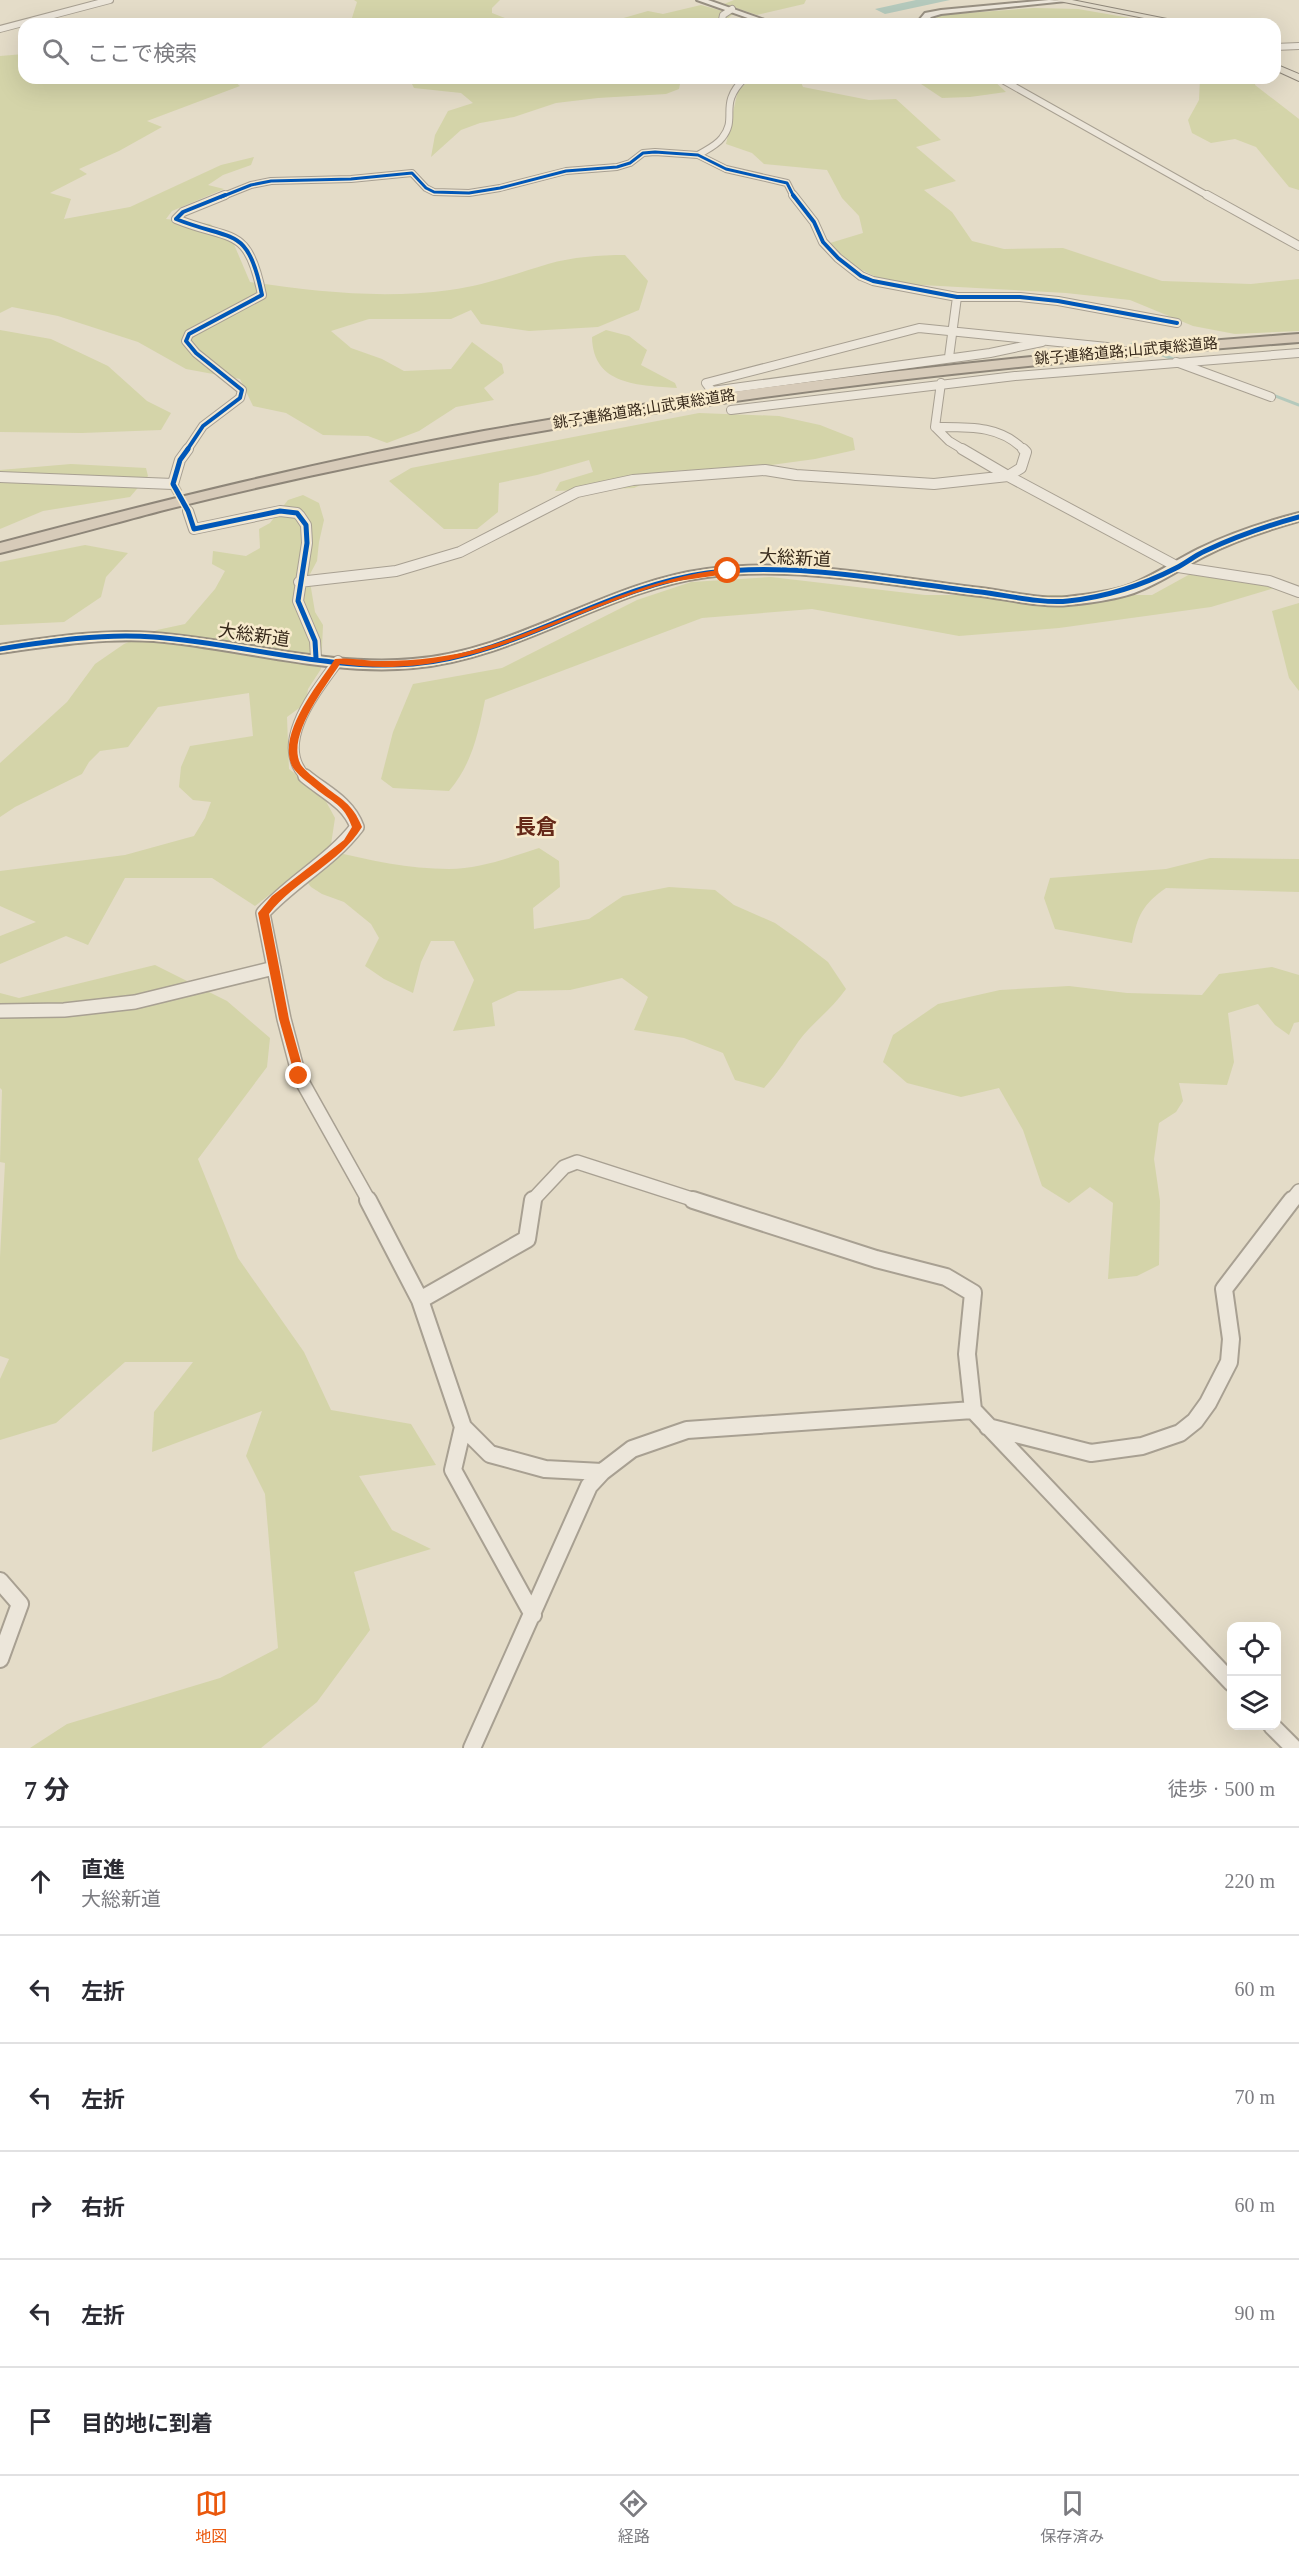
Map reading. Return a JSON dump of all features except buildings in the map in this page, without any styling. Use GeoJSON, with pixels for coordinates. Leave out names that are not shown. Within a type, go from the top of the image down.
{"type":"FeatureCollection","features":[{"type":"Feature","properties":{"kind":"highway","name":"銚子連絡道路;山武東総道路"},"geometry":{"type":"LineString","coordinates":[[0,548],[153,508],[310,472],[490,435],[607,414],[864,377],[1299,338]]}},
{"type":"Feature","properties":{"kind":"main road"},"geometry":{"type":"LineString","coordinates":[[1060,0],[1156,18]]}},
{"type":"Feature","properties":{"kind":"main road"},"geometry":{"type":"LineString","coordinates":[[1281,70],[1299,78]]}},
{"type":"Feature","properties":{"kind":"street"},"geometry":{"type":"LineString","coordinates":[[44,18],[110,0]]}},
{"type":"Feature","properties":{"kind":"street"},"geometry":{"type":"LineString","coordinates":[[701,0],[756,18]]}},
{"type":"Feature","properties":{"kind":"street"},"geometry":{"type":"LineString","coordinates":[[925,18],[928,15],[941,12],[1060,0]]}},
{"type":"Feature","properties":{"kind":"street"},"geometry":{"type":"LineString","coordinates":[[722,18],[732,9]]}},
{"type":"Feature","properties":{"kind":"street"},"geometry":{"type":"LineString","coordinates":[[0,30],[18,25]]}},
{"type":"Feature","properties":{"kind":"street"},"geometry":{"type":"LineString","coordinates":[[1281,47],[1299,46]]}},
{"type":"Feature","properties":{"kind":"street"},"geometry":{"type":"LineString","coordinates":[[698,155],[722,138],[729,122],[727,100],[738,84]]}},
{"type":"Feature","properties":{"kind":"street"},"geometry":{"type":"LineString","coordinates":[[1006,84],[1299,246]]}},
{"type":"Feature","properties":{"kind":"street"},"geometry":{"type":"LineString","coordinates":[[0,477],[173,484],[180,460],[202,426],[240,398],[242,390],[196,352],[186,341],[189,334],[262,295],[251,256],[244,242],[232,236],[176,219],[183,212],[251,185],[271,181],[351,179],[412,173],[426,188],[434,192],[470,193],[500,188],[566,171],[617,167],[630,163],[643,153],[698,155],[726,169],[788,183],[798,204],[814,222],[823,242],[838,258],[861,276],[892,286],[957,297],[1020,297],[1058,301],[1177,323]]}},
{"type":"Feature","properties":{"kind":"street"},"geometry":{"type":"LineString","coordinates":[[949,357],[957,297]]}},
{"type":"Feature","properties":{"kind":"street"},"geometry":{"type":"LineString","coordinates":[[1042,342],[990,353],[712,391],[706,383],[919,328],[1107,347]]}},
{"type":"Feature","properties":{"kind":"street"},"geometry":{"type":"LineString","coordinates":[[1147,351],[1271,397]]}},
{"type":"Feature","properties":{"kind":"street"},"geometry":{"type":"LineString","coordinates":[[731,410],[941,383],[1172,361],[1299,353]]}},
{"type":"Feature","properties":{"kind":"street"},"geometry":{"type":"LineString","coordinates":[[935,427],[941,383]]}},
{"type":"Feature","properties":{"kind":"street"},"geometry":{"type":"LineString","coordinates":[[935,427],[950,441],[1008,476],[1179,567],[1269,581],[1299,592]]}},
{"type":"Feature","properties":{"kind":"street"},"geometry":{"type":"LineString","coordinates":[[300,582],[396,571],[460,552],[577,492],[633,480],[765,470],[795,475],[934,484],[1008,476],[1022,468],[1026,452],[1017,441],[988,428],[935,427]]}},
{"type":"Feature","properties":{"kind":"street"},"geometry":{"type":"LineString","coordinates":[[188,511],[194,529],[279,511],[297,513],[306,525],[307,543],[298,601],[315,641],[316,658]]}},
{"type":"Feature","properties":{"kind":"street","name":"大総新道"},"geometry":{"type":"LineString","coordinates":[[0,649],[67,639],[124,635],[155,637],[357,664],[413,664],[488,649],[652,585],[705,573],[783,571],[1064,602],[1129,590],[1179,567],[1200,553],[1250,531],[1299,517]]}},
{"type":"Feature","properties":{"kind":"street"},"geometry":{"type":"LineString","coordinates":[[338,661],[304,712],[293,743],[296,766],[319,787],[344,804],[351,812],[357,827],[347,842],[275,898],[263,913],[284,1019],[299,1076],[364,1191],[420,1300],[463,1427],[490,1454],[545,1468],[602,1472]]}},
{"type":"Feature","properties":{"kind":"street"},"geometry":{"type":"LineString","coordinates":[[0,1011],[64,1010],[135,1002],[274,968]]}},
{"type":"Feature","properties":{"kind":"street"},"geometry":{"type":"LineString","coordinates":[[420,1300],[527,1239],[531,1202],[564,1167],[577,1162],[876,1259],[946,1277],[973,1293],[967,1354],[973,1410],[1227,1678]]}},
{"type":"Feature","properties":{"kind":"street"},"geometry":{"type":"LineString","coordinates":[[988,1427],[1091,1453],[1108,1453],[1152,1444],[1188,1429],[1219,1387],[1231,1352],[1224,1289],[1299,1191]]}},
{"type":"Feature","properties":{"kind":"street"},"geometry":{"type":"LineString","coordinates":[[472,1748],[589,1486],[602,1472],[633,1449],[687,1430],[973,1410]]}},
{"type":"Feature","properties":{"kind":"street"},"geometry":{"type":"LineString","coordinates":[[463,1427],[453,1470],[533,1615]]}},
{"type":"Feature","properties":{"kind":"street"},"geometry":{"type":"LineString","coordinates":[[0,1581],[20,1604],[0,1659]]}},
{"type":"Feature","properties":{"kind":"street"},"geometry":{"type":"LineString","coordinates":[[1277,1730],[1294,1748]]}},
{"type":"Feature","properties":{"kind":"green space"},"geometry":{"type":"Polygon","coordinates":[[[354,0],[500,0],[492,8],[492,13],[505,18],[352,18],[357,2],[354,0]]]}},
{"type":"Feature","properties":{"kind":"green space"},"geometry":{"type":"Polygon","coordinates":[[[734,0],[806,0],[804,4],[757,15],[724,4],[734,0]]]}},
{"type":"Feature","properties":{"kind":"green space"},"geometry":{"type":"Polygon","coordinates":[[[701,5],[733,14],[728,18],[624,18],[648,11],[663,14],[701,5]]]}},
{"type":"Feature","properties":{"kind":"green space"},"geometry":{"type":"Polygon","coordinates":[[[1034,8],[1078,9],[1130,18],[936,18],[940,15],[1034,8]]]}},
{"type":"Feature","properties":{"kind":"green space"},"geometry":{"type":"Polygon","coordinates":[[[18,54],[18,84],[238,84],[240,86],[147,121],[162,127],[119,151],[79,169],[87,174],[50,193],[71,199],[64,219],[130,207],[221,165],[254,157],[251,165],[223,175],[208,185],[224,189],[172,211],[166,219],[210,224],[233,242],[250,282],[350,293],[425,293],[476,285],[566,260],[625,255],[648,281],[639,310],[598,327],[529,331],[481,324],[471,310],[451,319],[369,319],[331,331],[351,348],[382,359],[404,371],[451,369],[472,342],[502,364],[504,373],[484,388],[494,400],[456,407],[419,431],[387,443],[368,436],[323,435],[286,413],[253,406],[240,379],[186,369],[138,342],[58,316],[12,307],[0,313],[0,56],[18,54]]]}},
{"type":"Feature","properties":{"kind":"green space"},"geometry":{"type":"Polygon","coordinates":[[[412,84],[680,84],[679,89],[666,94],[556,103],[514,117],[480,123],[461,130],[431,157],[435,135],[448,111],[473,103],[461,93],[414,88],[412,84]]]}},
{"type":"Feature","properties":{"kind":"green space"},"geometry":{"type":"Polygon","coordinates":[[[746,84],[802,84],[803,87],[869,100],[896,99],[941,140],[916,147],[956,181],[924,190],[952,212],[972,241],[1004,249],[1063,248],[1162,281],[1251,284],[1299,279],[1299,331],[1235,334],[1193,326],[1130,300],[1066,293],[903,284],[876,277],[852,265],[830,243],[863,233],[859,216],[842,198],[827,170],[764,164],[752,153],[726,144],[738,90],[746,84]]]}},
{"type":"Feature","properties":{"kind":"green space"},"geometry":{"type":"Polygon","coordinates":[[[921,84],[997,84],[1006,92],[970,97],[942,98],[921,84]]]}},
{"type":"Feature","properties":{"kind":"green space"},"geometry":{"type":"Polygon","coordinates":[[[1200,84],[1255,84],[1299,119],[1299,190],[1289,187],[1256,147],[1235,139],[1211,143],[1192,133],[1188,120],[1199,100],[1200,84]]]}},
{"type":"Feature","properties":{"kind":"green space"},"geometry":{"type":"Polygon","coordinates":[[[0,330],[51,339],[108,366],[147,401],[171,413],[161,430],[82,433],[0,432],[0,330]]]}},
{"type":"Feature","properties":{"kind":"green space"},"geometry":{"type":"Polygon","coordinates":[[[606,330],[629,336],[647,350],[641,365],[675,383],[677,388],[648,386],[621,380],[609,374],[600,365],[594,353],[592,337],[606,330]]]}},
{"type":"Feature","properties":{"kind":"green space"},"geometry":{"type":"Polygon","coordinates":[[[699,413],[779,416],[820,425],[853,438],[855,450],[815,459],[756,467],[671,471],[634,488],[555,491],[560,482],[593,472],[589,460],[499,483],[498,512],[477,529],[444,529],[389,481],[411,468],[699,413]]]}},
{"type":"Feature","properties":{"kind":"green space"},"geometry":{"type":"Polygon","coordinates":[[[71,464],[146,468],[148,476],[130,497],[43,511],[0,529],[0,470],[71,464]]]}},
{"type":"Feature","properties":{"kind":"green space"},"geometry":{"type":"Polygon","coordinates":[[[303,495],[319,503],[324,520],[317,561],[309,576],[315,612],[323,625],[321,669],[308,689],[306,703],[287,717],[289,769],[322,794],[335,818],[330,851],[404,866],[449,869],[484,865],[539,848],[559,861],[560,887],[533,908],[534,929],[589,919],[623,896],[669,887],[715,890],[734,905],[775,923],[802,942],[828,962],[846,989],[798,1042],[764,1088],[735,1080],[723,1053],[684,1038],[634,1030],[648,997],[622,978],[570,990],[518,991],[492,1003],[495,1026],[453,1031],[474,980],[454,941],[431,941],[421,962],[413,993],[384,979],[365,966],[379,938],[371,924],[344,902],[322,894],[311,887],[299,872],[255,906],[212,878],[125,878],[88,945],[66,936],[0,964],[0,936],[36,922],[0,906],[0,871],[125,855],[194,836],[211,802],[193,800],[179,787],[181,767],[190,746],[253,736],[249,693],[158,707],[128,747],[100,751],[89,762],[82,774],[15,807],[0,817],[0,763],[67,702],[95,664],[124,644],[157,630],[185,624],[215,589],[225,571],[212,564],[213,551],[246,556],[260,548],[259,529],[270,523],[288,500],[303,495]]]}},
{"type":"Feature","properties":{"kind":"green space"},"geometry":{"type":"Polygon","coordinates":[[[85,545],[128,553],[106,577],[101,597],[64,622],[0,625],[0,562],[85,545]]]}},
{"type":"Feature","properties":{"kind":"green space"},"geometry":{"type":"Polygon","coordinates":[[[1192,573],[1278,587],[1211,607],[1059,628],[959,636],[812,609],[702,618],[485,700],[477,737],[469,759],[449,791],[393,788],[381,779],[393,732],[413,684],[502,668],[637,600],[691,582],[771,577],[925,595],[1152,595],[1192,573]]]}},
{"type":"Feature","properties":{"kind":"green space"},"geometry":{"type":"Polygon","coordinates":[[[1299,603],[1299,691],[1289,678],[1272,611],[1299,603]]]}},
{"type":"Feature","properties":{"kind":"green space"},"geometry":{"type":"Polygon","coordinates":[[[1210,858],[1299,859],[1299,892],[1166,888],[1142,911],[1132,943],[1055,929],[1044,898],[1050,878],[1166,869],[1210,858]]]}},
{"type":"Feature","properties":{"kind":"green space"},"geometry":{"type":"Polygon","coordinates":[[[155,965],[227,1001],[270,1038],[267,1067],[198,1159],[238,1258],[304,1352],[331,1410],[411,1424],[436,1465],[359,1476],[392,1530],[431,1549],[354,1572],[370,1630],[317,1702],[261,1748],[30,1748],[67,1724],[220,1678],[278,1648],[265,1494],[246,1456],[262,1411],[152,1452],[154,1412],[193,1362],[125,1362],[56,1423],[0,1440],[0,1379],[9,1359],[0,1356],[0,1257],[5,1163],[0,1162],[2,1090],[0,1088],[0,993],[19,998],[155,965]]]}},
{"type":"Feature","properties":{"kind":"green space"},"geometry":{"type":"Polygon","coordinates":[[[1272,967],[1299,975],[1299,1022],[1294,1023],[1289,1035],[1275,1025],[1258,1004],[1228,1013],[1234,1062],[1227,1085],[1179,1083],[1183,1101],[1176,1112],[1159,1123],[1154,1159],[1160,1201],[1159,1265],[1137,1276],[1108,1279],[1113,1203],[1090,1187],[1069,1203],[1042,1186],[1023,1130],[999,1088],[961,1097],[907,1083],[883,1062],[893,1035],[938,1004],[1000,990],[1069,986],[1127,993],[1202,995],[1219,974],[1272,967]]]}},
{"type":"Feature","properties":{"kind":"shaded area"},"geometry":{"type":"Polygon","coordinates":[[[916,0],[950,0],[885,14],[875,9],[916,0]]]}},
{"type":"Feature","properties":{"kind":"waterway"},"geometry":{"type":"LineString","coordinates":[[1132,344],[1144,349]]}},
{"type":"Feature","properties":{"kind":"waterway"},"geometry":{"type":"LineString","coordinates":[[1155,352],[1178,361]]}},
{"type":"Feature","properties":{"kind":"waterway"},"geometry":{"type":"LineString","coordinates":[[1270,394],[1299,405]]}},
{"type":"Feature","properties":{"kind":"tunnel"},"geometry":{"type":"LineString","coordinates":[[173,484],[188,511]]}},
{"type":"Feature","properties":{"kind":"cycle path"},"geometry":{"type":"LineString","coordinates":[[316,658],[315,641],[298,601],[307,543],[306,525],[300,516],[297,513],[280,511],[194,529],[188,511],[173,484],[180,460],[203,426],[240,398],[242,390],[196,353],[186,341],[189,334],[262,295],[257,271],[244,244],[234,238],[176,219],[183,212],[251,185],[271,181],[351,179],[412,173],[426,188],[434,192],[469,193],[500,188],[566,171],[617,167],[630,163],[643,153],[698,155],[726,169],[787,183],[798,204],[814,222],[823,242],[838,258],[861,276],[873,281],[957,297],[1020,297],[1058,301],[1177,323]]}},
{"type":"Feature","properties":{"kind":"cycle path"},"geometry":{"type":"LineString","coordinates":[[0,649],[97,637],[136,636],[357,664],[413,664],[488,649],[652,585],[705,573],[728,571],[783,571],[838,575],[1064,602],[1129,590],[1178,567],[1200,553],[1250,531],[1299,517]]}},
{"type":"Feature","properties":{"kind":"district","name":"長倉"},"geometry":{"type":"Point","coordinates":[536,827]}},
{"type":"Feature","properties":{"kind":"route"},"geometry":{"type":"LineString","coordinates":[[299,1076],[284,1019],[263,913],[275,898],[347,842],[357,827],[351,812],[344,804],[319,787],[296,766],[293,743],[304,712],[338,661],[357,664],[413,664],[450,658],[488,649],[652,585],[705,573],[728,571]]}}]}
